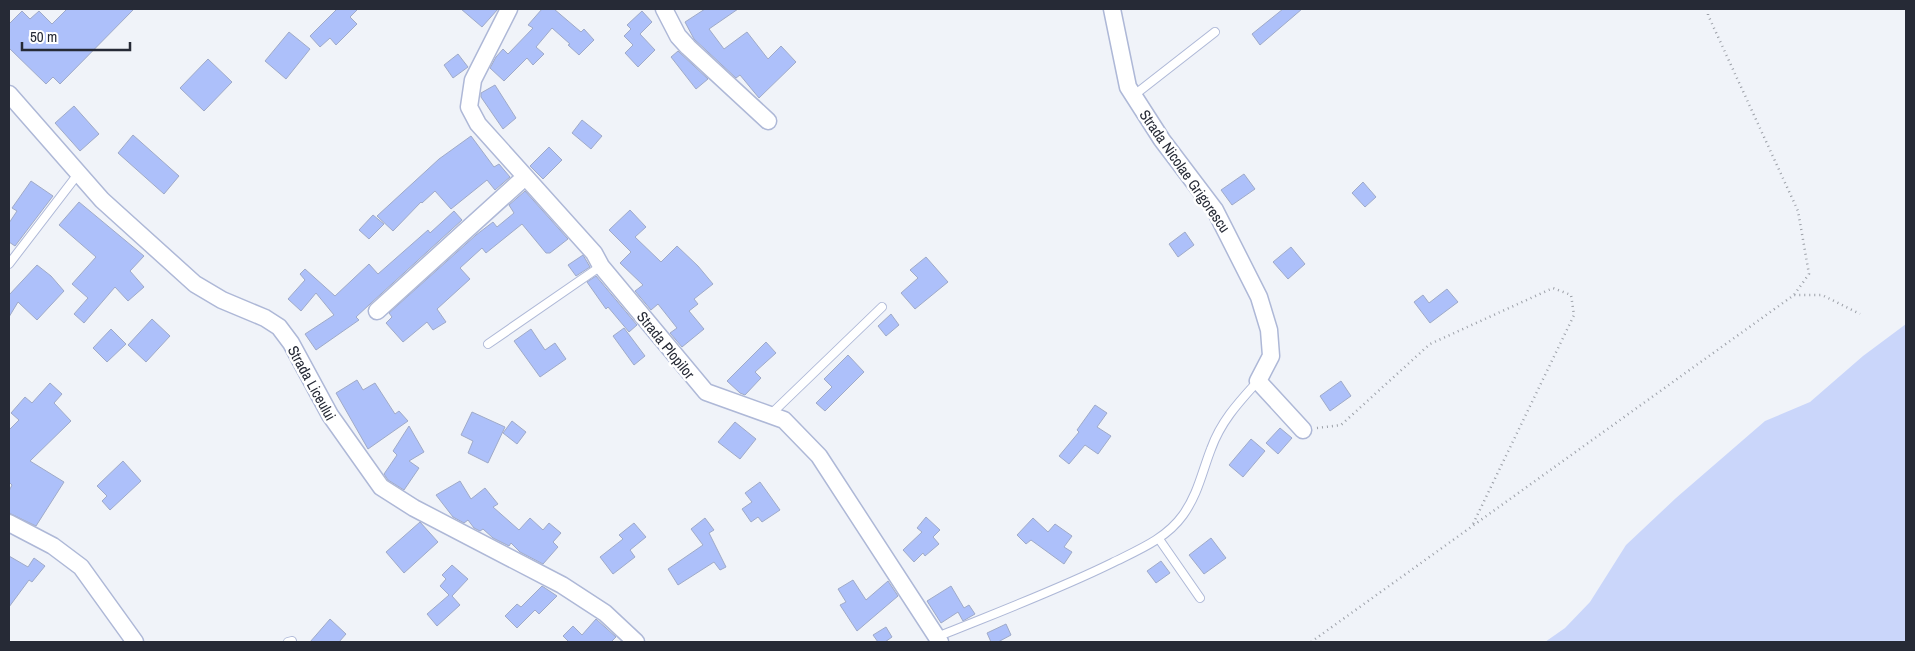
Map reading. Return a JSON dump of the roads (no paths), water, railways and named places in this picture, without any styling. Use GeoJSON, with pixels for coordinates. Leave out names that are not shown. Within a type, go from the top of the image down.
{"type":"FeatureCollection","features":[{"type":"Feature","properties":{"kind":"street","name":"Strada Plopilor"},"geometry":{"type":"LineString","coordinates":[[509,9],[472,80],[469,106],[478,124],[594,253],[601,266],[706,392],[784,420],[819,456],[939,640]]}},
{"type":"Feature","properties":{"kind":"street"},"geometry":{"type":"LineString","coordinates":[[664,9],[678,36],[688,47],[768,121]]}},
{"type":"Feature","properties":{"kind":"street","name":"Strada Nicolae Grigorescu"},"geometry":{"type":"LineString","coordinates":[[1112,9],[1121,64],[1128,87],[1162,140],[1215,210],[1250,275],[1259,297],[1268,330],[1272,356],[1258,381]]}},
{"type":"Feature","properties":{"kind":"street","name":"Strada Liceului"},"geometry":{"type":"LineString","coordinates":[[9,94],[102,200],[195,284],[222,300],[265,318],[279,327],[291,343],[330,415],[381,487],[421,512],[562,585],[605,613],[636,642]]}},
{"type":"Feature","properties":{"kind":"street"},"geometry":{"type":"LineString","coordinates":[[377,311],[525,177]]}},
{"type":"Feature","properties":{"kind":"street"},"geometry":{"type":"LineString","coordinates":[[1258,381],[1303,430]]}},
{"type":"Feature","properties":{"kind":"street"},"geometry":{"type":"LineString","coordinates":[[9,524],[53,546],[81,568],[135,642]]}},
{"type":"Feature","properties":{"kind":"lane"},"geometry":{"type":"LineString","coordinates":[[1133,96],[1215,32]]}},
{"type":"Feature","properties":{"kind":"lane"},"geometry":{"type":"LineString","coordinates":[[9,264],[78,174]]}},
{"type":"Feature","properties":{"kind":"lane"},"geometry":{"type":"LineString","coordinates":[[488,344],[601,266]]}},
{"type":"Feature","properties":{"kind":"lane"},"geometry":{"type":"LineString","coordinates":[[771,414],[882,307]]}},
{"type":"Feature","properties":{"kind":"lane"},"geometry":{"type":"LineString","coordinates":[[939,640],[1031,600],[1159,539],[1182,516],[1195,495],[1204,474],[1211,448],[1227,415],[1258,381]]}},
{"type":"Feature","properties":{"kind":"lane"},"geometry":{"type":"LineString","coordinates":[[1159,539],[1200,598]]}}]}
